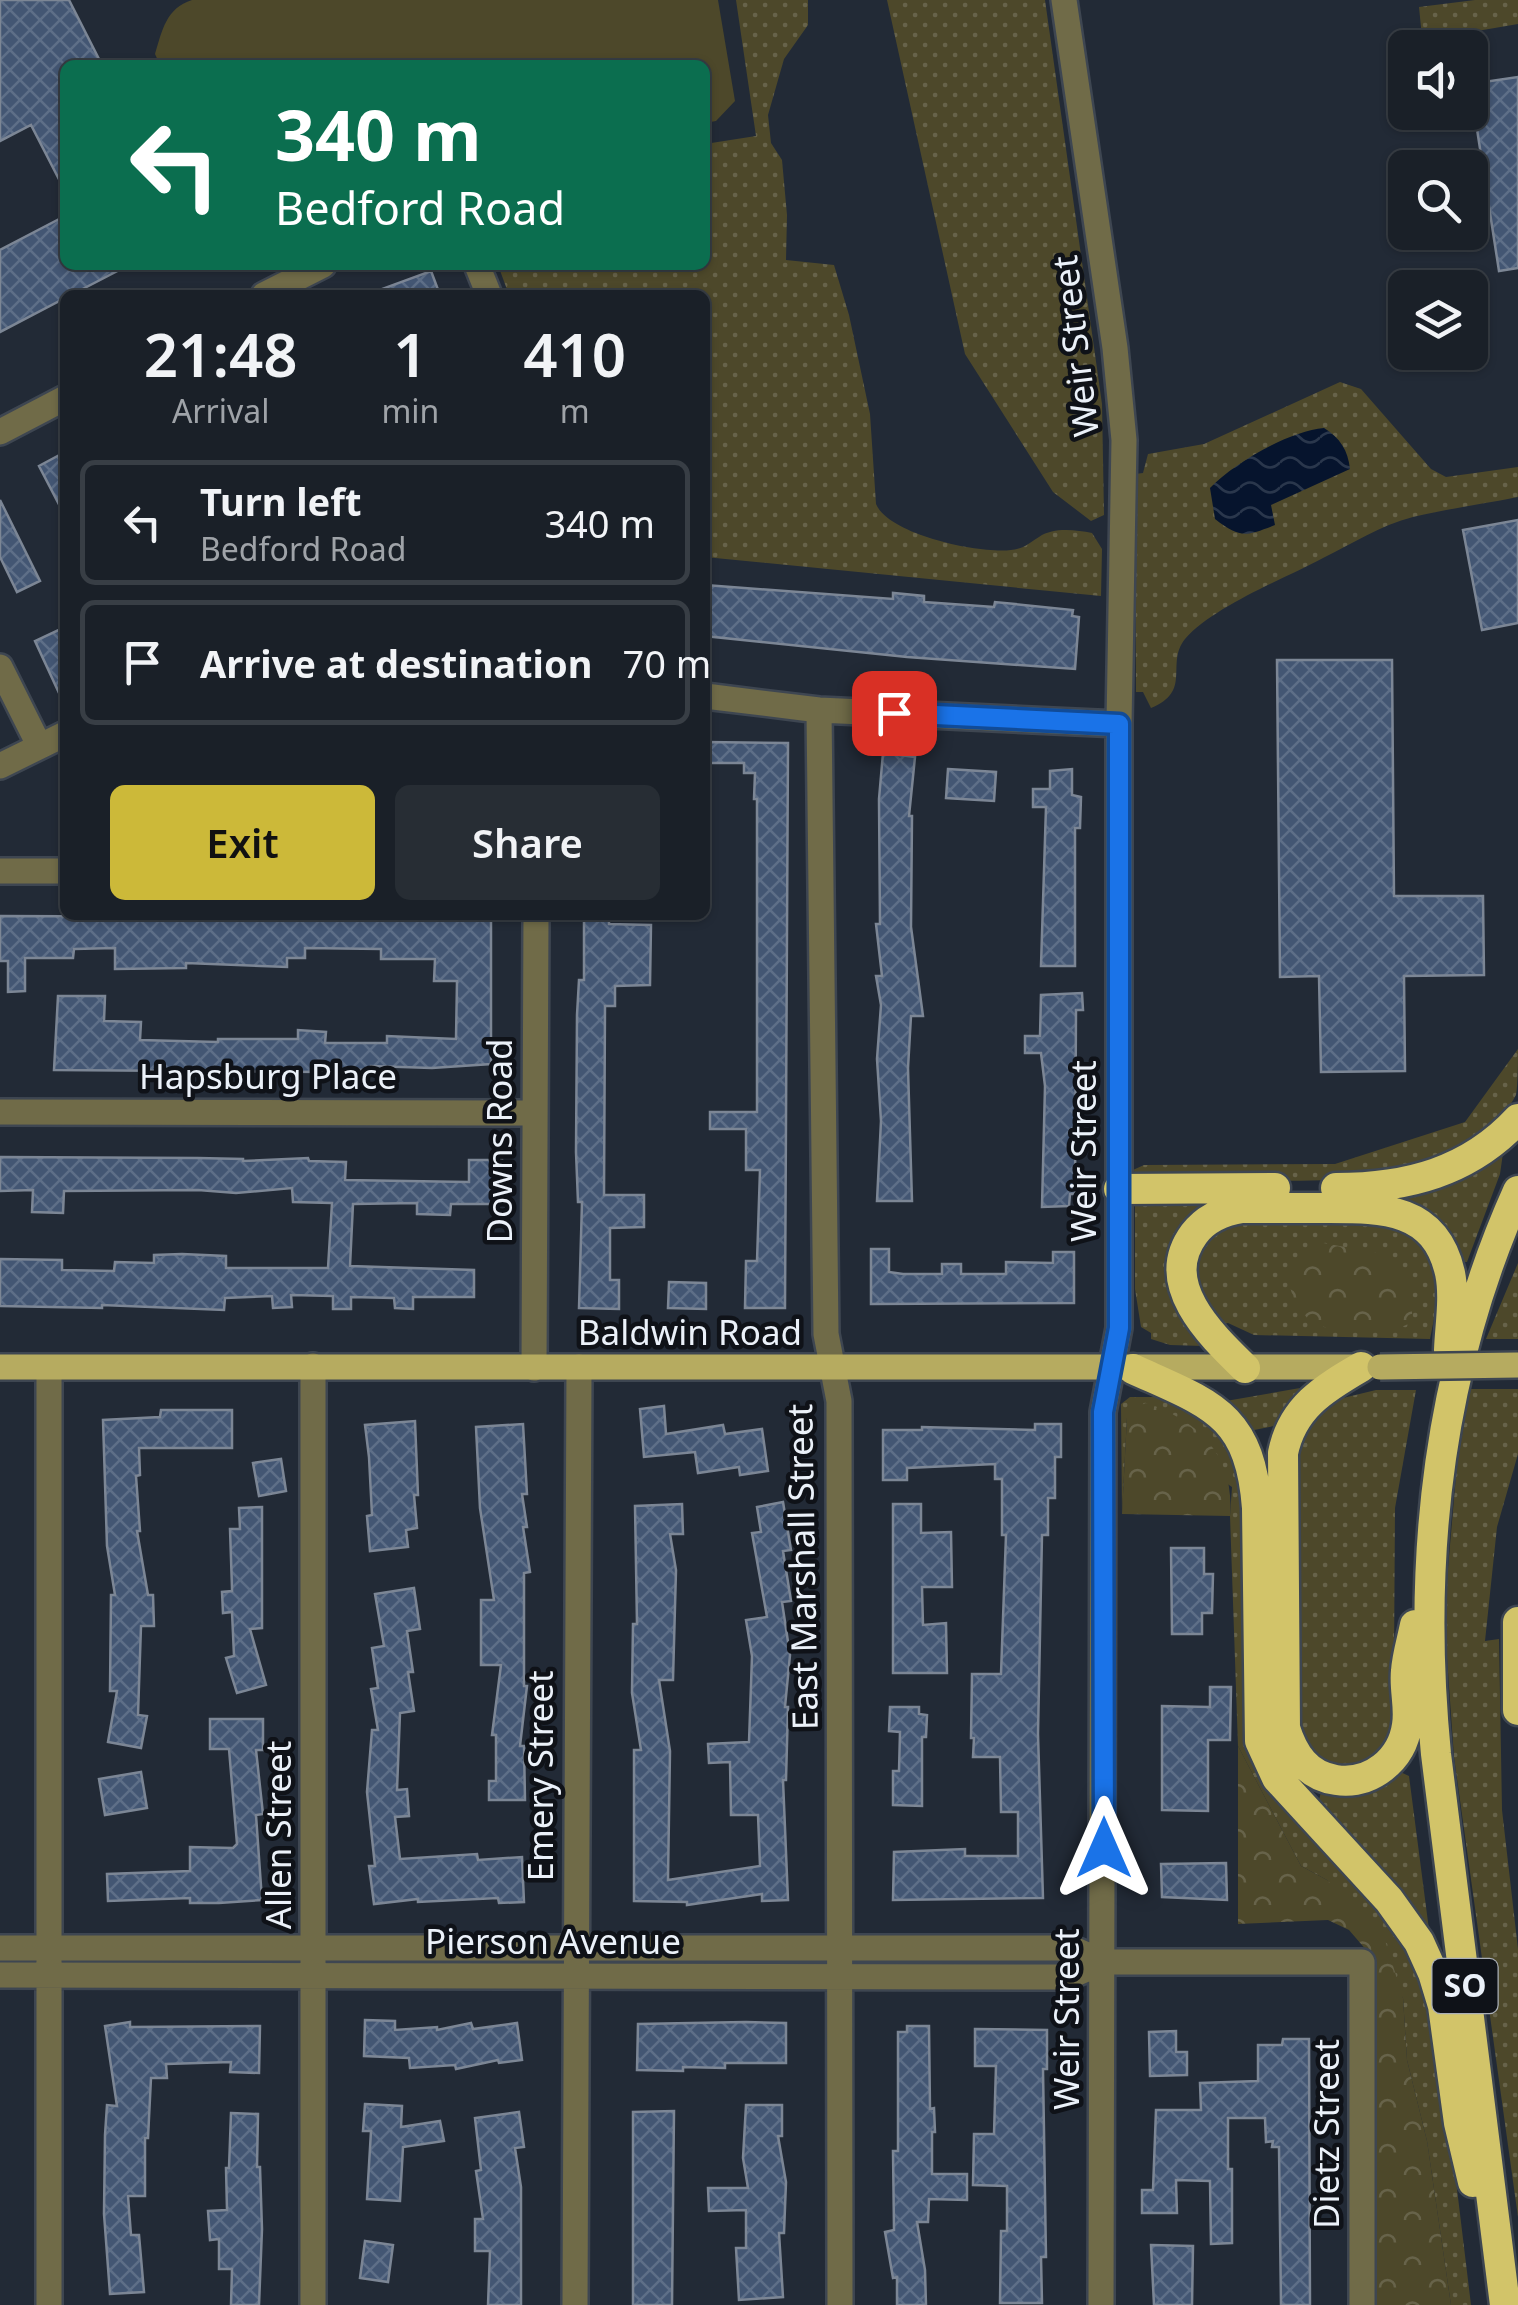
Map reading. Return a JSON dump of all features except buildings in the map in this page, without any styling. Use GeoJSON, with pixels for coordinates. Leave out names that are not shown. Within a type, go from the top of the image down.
{"type":"FeatureCollection","features":[{"type":"Feature","properties":{"kind":"highway"},"geometry":{"type":"LineString","coordinates":[[1119,1188],[1362,1188],[1402,1184],[1476,1156],[1518,1119]]}},
{"type":"Feature","properties":{"kind":"highway","name":"SO"},"geometry":{"type":"LineString","coordinates":[[1504,2305],[1432,1714],[1428,1627],[1430,1549],[1444,1431],[1468,1328],[1518,1191]]}},
{"type":"Feature","properties":{"kind":"highway"},"geometry":{"type":"LineString","coordinates":[[1245,1368],[1210,1333],[1186,1292],[1182,1264],[1199,1228],[1220,1214],[1242,1208],[1393,1211],[1428,1230],[1450,1271],[1444,1431]]}},
{"type":"Feature","properties":{"kind":"highway"},"geometry":{"type":"LineString","coordinates":[[1371,1367],[1304,1406],[1290,1428],[1283,1454],[1285,1728],[1296,1755],[1317,1774],[1343,1780],[1368,1777],[1388,1764],[1402,1746],[1408,1712],[1406,1670],[1430,1549]]}},
{"type":"Feature","properties":{"kind":"highway"},"geometry":{"type":"LineString","coordinates":[[1121,1369],[1215,1410],[1231,1424],[1244,1446],[1254,1476],[1256,1508],[1260,1741],[1277,1778],[1401,1915],[1426,1956],[1443,2006],[1458,2122],[1504,2305]]}},
{"type":"Feature","properties":{"kind":"highway"},"geometry":{"type":"LineString","coordinates":[[1518,1622],[1518,1710]]}},
{"type":"Feature","properties":{"kind":"main road","name":"Baldwin Road"},"geometry":{"type":"LineString","coordinates":[[0,1367],[1121,1369],[1518,1365]]}},
{"type":"Feature","properties":{"kind":"street","name":"Weir Street"},"geometry":{"type":"LineString","coordinates":[[1064,0],[1116,348],[1124,440],[1119,724],[1121,1369],[1103,1412],[1100,2305]]}},
{"type":"Feature","properties":{"kind":"street"},"geometry":{"type":"LineString","coordinates":[[274,290],[313,270]]}},
{"type":"Feature","properties":{"kind":"street"},"geometry":{"type":"LineString","coordinates":[[0,432],[60,401]]}},
{"type":"Feature","properties":{"kind":"street"},"geometry":{"type":"LineString","coordinates":[[0,667],[39,745]]}},
{"type":"Feature","properties":{"kind":"street"},"geometry":{"type":"LineString","coordinates":[[710,697],[819,710],[1119,724]]}},
{"type":"Feature","properties":{"kind":"street","name":"East Marshall Street"},"geometry":{"type":"LineString","coordinates":[[819,710],[826,1334],[838,1401],[840,2305]]}},
{"type":"Feature","properties":{"kind":"street"},"geometry":{"type":"LineString","coordinates":[[0,766],[60,736]]}},
{"type":"Feature","properties":{"kind":"street"},"geometry":{"type":"LineString","coordinates":[[0,871],[60,871]]}},
{"type":"Feature","properties":{"kind":"street","name":"Downs Road"},"geometry":{"type":"LineString","coordinates":[[534,1368],[536,920]]}},
{"type":"Feature","properties":{"kind":"street","name":"Hapsburg Place"},"geometry":{"type":"LineString","coordinates":[[0,1112],[536,1113]]}},
{"type":"Feature","properties":{"kind":"street","name":"Allen Street"},"geometry":{"type":"LineString","coordinates":[[314,1366],[314,2305]]}},
{"type":"Feature","properties":{"kind":"street","name":"Emery Street"},"geometry":{"type":"LineString","coordinates":[[576,2305],[579,1367]]}},
{"type":"Feature","properties":{"kind":"street"},"geometry":{"type":"LineString","coordinates":[[49,1368],[49,2305]]}},
{"type":"Feature","properties":{"kind":"street","name":"Pierson Avenue"},"geometry":{"type":"LineString","coordinates":[[0,1948],[314,1948],[840,1978],[1068,1977],[1103,1962],[1362,1962]]}},
{"type":"Feature","properties":{"kind":"street","name":"Pierson Avenue"},"geometry":{"type":"LineString","coordinates":[[0,1975],[314,1976],[840,1950],[1071,1948],[1103,1962]]}},
{"type":"Feature","properties":{"kind":"street","name":"Dietz Street"},"geometry":{"type":"LineString","coordinates":[[1362,1962],[1362,2305]]}},
{"type":"Feature","properties":{"kind":"green space"},"geometry":{"type":"Polygon","coordinates":[[[192,0],[718,0],[735,101],[716,121],[710,122],[710,60],[158,60],[155,54],[166,21],[192,0]]]}},
{"type":"Feature","properties":{"kind":"green space"},"geometry":{"type":"Polygon","coordinates":[[[736,0],[808,0],[808,25],[784,59],[768,115],[771,143],[782,160],[786,260],[834,265],[870,414],[876,504],[884,515],[916,533],[979,549],[1016,549],[1058,531],[1092,533],[1102,549],[1101,596],[710,557],[710,290],[507,290],[500,270],[710,270],[710,143],[756,136],[736,0]]]}},
{"type":"Feature","properties":{"kind":"green space"},"geometry":{"type":"Polygon","coordinates":[[[887,0],[1045,0],[1102,404],[1104,515],[1091,521],[1053,492],[965,354],[887,0]]]}},
{"type":"Feature","properties":{"kind":"green space"},"geometry":{"type":"Polygon","coordinates":[[[1475,0],[1518,0],[1518,24],[1483,30],[1421,30],[1419,7],[1475,0]]]}},
{"type":"Feature","properties":{"kind":"green space"},"geometry":{"type":"Polygon","coordinates":[[[1340,382],[1361,389],[1431,469],[1446,477],[1518,467],[1518,497],[1401,520],[1231,604],[1185,639],[1177,658],[1171,694],[1151,708],[1143,692],[1136,692],[1135,474],[1143,473],[1148,454],[1204,444],[1340,382]]]}},
{"type":"Feature","properties":{"kind":"green space"},"geometry":{"type":"Polygon","coordinates":[[[1518,1049],[1516,1095],[1503,1114],[1463,1148],[1413,1170],[1294,1181],[1138,1176],[1133,1170],[1144,1165],[1335,1164],[1465,1122],[1518,1049]]]}},
{"type":"Feature","properties":{"kind":"green space"},"geometry":{"type":"Polygon","coordinates":[[[1503,1153],[1500,1174],[1467,1262],[1455,1262],[1371,1196],[1503,1153]]]}},
{"type":"Feature","properties":{"kind":"green space"},"geometry":{"type":"Polygon","coordinates":[[[1234,1197],[1183,1224],[1203,1346],[1170,1345],[1151,1339],[1151,1333],[1141,1327],[1135,1289],[1135,1205],[1139,1200],[1234,1197]]]}},
{"type":"Feature","properties":{"kind":"green space"},"geometry":{"type":"Polygon","coordinates":[[[1239,1218],[1383,1218],[1416,1232],[1433,1255],[1441,1284],[1430,1339],[1254,1335],[1228,1323],[1216,1325],[1199,1299],[1194,1259],[1212,1228],[1239,1218]]]}},
{"type":"Feature","properties":{"kind":"green space"},"geometry":{"type":"Polygon","coordinates":[[[1318,1242],[1388,1255],[1409,1285],[1413,1322],[1392,1331],[1328,1328],[1311,1323],[1294,1301],[1287,1276],[1318,1242]]]}},
{"type":"Feature","properties":{"kind":"green space"},"geometry":{"type":"Polygon","coordinates":[[[1518,1263],[1518,1339],[1486,1339],[1518,1263]]]}},
{"type":"Feature","properties":{"kind":"green space"},"geometry":{"type":"Polygon","coordinates":[[[1300,1388],[1279,1425],[1249,1431],[1226,1401],[1300,1388]]]}},
{"type":"Feature","properties":{"kind":"green space"},"geometry":{"type":"Polygon","coordinates":[[[1470,1389],[1518,1389],[1518,1454],[1497,1527],[1485,1641],[1499,1639],[1502,1810],[1518,1949],[1518,2217],[1454,1757],[1444,1615],[1457,1464],[1470,1389]]]}},
{"type":"Feature","properties":{"kind":"green space"},"geometry":{"type":"Polygon","coordinates":[[[1376,1390],[1416,1390],[1395,1508],[1394,1661],[1398,1712],[1389,1741],[1373,1759],[1347,1767],[1317,1759],[1297,1731],[1294,1439],[1318,1408],[1324,1412],[1343,1398],[1376,1390]]]}},
{"type":"Feature","properties":{"kind":"green space"},"geometry":{"type":"Polygon","coordinates":[[[1130,1397],[1175,1397],[1235,1443],[1246,1482],[1248,1727],[1388,1913],[1435,2007],[1471,2305],[1451,2305],[1427,2141],[1407,2060],[1403,1998],[1327,1880],[1301,1866],[1238,1746],[1232,1487],[1127,1417],[1122,1514],[1121,1404],[1130,1397]]]}},
{"type":"Feature","properties":{"kind":"green space"},"geometry":{"type":"Polygon","coordinates":[[[1146,1403],[1183,1420],[1210,1444],[1227,1476],[1230,1516],[1122,1514],[1127,1417],[1134,1408],[1146,1403]]]}},
{"type":"Feature","properties":{"kind":"green space"},"geometry":{"type":"Polygon","coordinates":[[[1238,1746],[1301,1866],[1327,1880],[1384,1937],[1403,1998],[1407,2060],[1427,2141],[1451,2305],[1376,2305],[1374,1959],[1349,1930],[1328,1920],[1238,1924],[1238,1746]]]}},
{"type":"Feature","properties":{"kind":"green space"},"geometry":{"type":"Polygon","coordinates":[[[1396,1770],[1409,1776],[1431,1945],[1302,1790],[1319,1800],[1322,1788],[1396,1770]]]}},
{"type":"Feature","properties":{"kind":"water"},"geometry":{"type":"Polygon","coordinates":[[[1324,428],[1342,445],[1350,469],[1271,505],[1275,525],[1265,529],[1238,533],[1215,519],[1210,488],[1220,478],[1279,442],[1324,428]]]}},
{"type":"Feature","properties":{"kind":"route"},"geometry":{"type":"LineString","coordinates":[[894,713],[1119,724],[1119,1328],[1103,1412],[1104,1848]]}}]}
